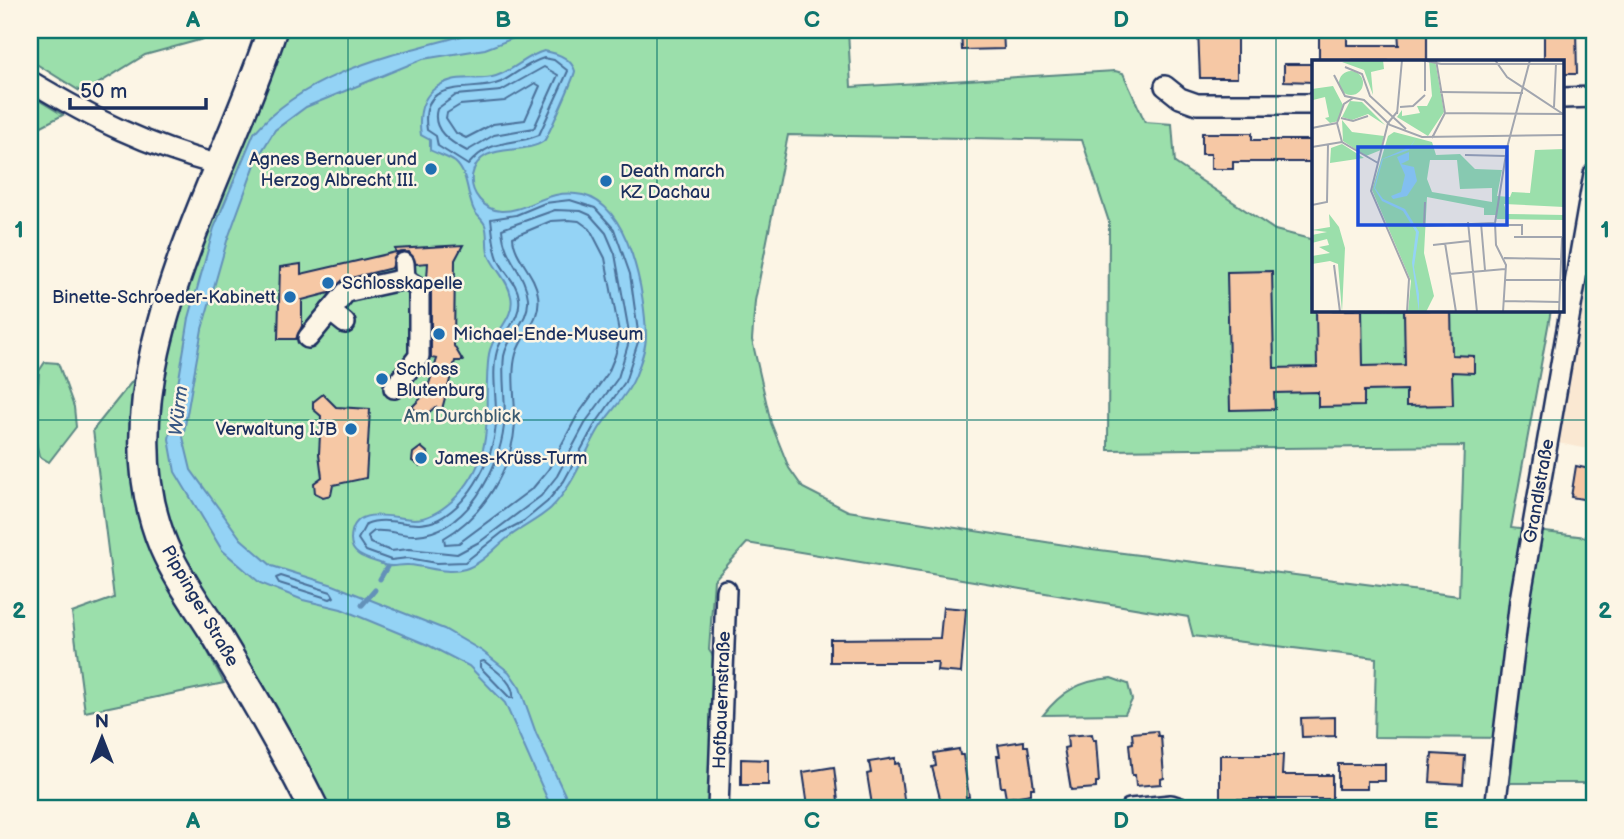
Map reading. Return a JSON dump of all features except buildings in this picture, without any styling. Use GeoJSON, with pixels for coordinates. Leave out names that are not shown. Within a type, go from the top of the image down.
{"type":"FeatureCollection","features":[{"type":"Feature","properties":{"kind":"main road","name":"Pippinger Straße"},"geometry":{"type":"LineString","coordinates":[[271,30],[185,248],[159,340],[147,406],[146,479],[164,547],[286,751],[314,809]]}},
{"type":"Feature","properties":{"kind":"street"},"geometry":{"type":"LineString","coordinates":[[30,81],[113,129],[146,143],[219,165]]}},
{"type":"Feature","properties":{"kind":"street"},"geometry":{"type":"LineString","coordinates":[[1164,86],[1180,98],[1197,104],[1312,104]]}},
{"type":"Feature","properties":{"kind":"street"},"geometry":{"type":"LineString","coordinates":[[1564,98],[1594,97]]}},
{"type":"Feature","properties":{"kind":"street","name":"Grandlstraße"},"geometry":{"type":"LineString","coordinates":[[1495,809],[1520,600],[1594,174]]}},
{"type":"Feature","properties":{"kind":"street"},"geometry":{"type":"LineString","coordinates":[[308,338],[338,317],[346,292],[405,271],[419,288],[419,356],[407,365],[394,388]]}},
{"type":"Feature","properties":{"kind":"street","name":"Hofbauernstraße"},"geometry":{"type":"LineString","coordinates":[[718,809],[726,590]]}},
{"type":"Feature","properties":{"kind":"street"},"geometry":{"type":"LineString","coordinates":[[1130,809],[1171,805],[1183,809]]}},
{"type":"Feature","properties":{"kind":"shaded area"},"geometry":{"type":"Polygon","coordinates":[[[1594,246],[1594,450],[1558,443],[1594,246]]]}},
{"type":"Feature","properties":{"kind":"green space"},"geometry":{"type":"Polygon","coordinates":[[[30,30],[236,30],[145,55],[83,93],[30,60],[30,30]]]}},
{"type":"Feature","properties":{"kind":"green space","name":"Am Durchblick"},"geometry":{"type":"Polygon","coordinates":[[[286,30],[848,30],[851,87],[1115,71],[1123,73],[1145,122],[1172,124],[1175,163],[1275,230],[1312,239],[1312,312],[1551,312],[1511,528],[1594,538],[1594,615],[1589,615],[1594,639],[1594,783],[1510,783],[1515,738],[1374,737],[1376,658],[1193,636],[1188,617],[747,543],[714,580],[709,650],[731,683],[725,809],[327,809],[278,716],[193,577],[178,547],[162,486],[158,424],[165,362],[180,300],[226,178],[276,63],[286,30]],[[788,135],[755,301],[752,340],[771,423],[789,468],[803,488],[848,511],[1084,548],[1459,596],[1464,446],[1108,450],[1109,222],[1082,140],[788,135]]]}},
{"type":"Feature","properties":{"kind":"green space"},"geometry":{"type":"Polygon","coordinates":[[[30,95],[63,115],[30,132],[30,95]]]}},
{"type":"Feature","properties":{"kind":"green space"},"geometry":{"type":"Polygon","coordinates":[[[45,362],[58,363],[74,407],[76,427],[49,462],[39,456],[35,437],[39,371],[45,362]]]}},
{"type":"Feature","properties":{"kind":"green space"},"geometry":{"type":"Polygon","coordinates":[[[134,379],[132,464],[146,533],[224,683],[85,712],[72,613],[114,598],[93,430],[134,379]]]}},
{"type":"Feature","properties":{"kind":"green space"},"geometry":{"type":"Polygon","coordinates":[[[1111,678],[1128,684],[1132,700],[1125,714],[1043,715],[1072,689],[1111,678]]]}},
{"type":"Feature","properties":{"kind":"water","name":"Würm"},"geometry":{"type":"Polygon","coordinates":[[[483,30],[535,30],[485,49],[423,59],[306,107],[275,130],[257,159],[227,241],[202,329],[183,437],[191,470],[241,539],[272,566],[333,585],[444,629],[482,651],[509,672],[520,688],[536,733],[566,797],[576,809],[553,809],[550,805],[505,703],[469,666],[428,645],[341,609],[303,600],[260,583],[222,550],[175,472],[169,439],[189,318],[214,228],[254,133],[277,111],[303,92],[331,77],[391,55],[483,30]]]}},
{"type":"Feature","properties":{"kind":"water"},"geometry":{"type":"Polygon","coordinates":[[[544,51],[563,57],[575,71],[544,141],[535,146],[483,157],[472,176],[473,188],[479,200],[489,208],[501,211],[520,208],[559,194],[583,195],[599,202],[613,216],[632,254],[645,318],[646,336],[642,356],[628,391],[599,429],[566,490],[546,513],[510,536],[482,560],[465,569],[451,571],[409,565],[385,565],[354,550],[351,540],[353,528],[358,521],[375,515],[419,519],[430,515],[452,501],[467,484],[483,449],[491,346],[512,304],[507,284],[488,253],[485,225],[474,210],[462,172],[455,162],[430,150],[430,140],[421,135],[420,117],[424,101],[442,84],[457,79],[496,76],[544,51]]]}},
{"type":"Feature","properties":{"kind":"waterway"},"geometry":{"type":"LineString","coordinates":[[380,579],[387,567]]}},
{"type":"Feature","properties":{"kind":"waterway"},"geometry":{"type":"LineString","coordinates":[[362,605],[375,590]]}},
{"type":"Feature","properties":{"kind":"place","name":"Agnes Bernauer und Herzog Albrecht III."},"geometry":{"type":"Point","coordinates":[431,169]}},
{"type":"Feature","properties":{"kind":"place","name":"Death march KZ Dachau"},"geometry":{"type":"Point","coordinates":[606,181]}},
{"type":"Feature","properties":{"kind":"place","name":"Schlosskapelle"},"geometry":{"type":"Point","coordinates":[328,283]}},
{"type":"Feature","properties":{"kind":"place","name":"Binette-Schroeder-Kabinett"},"geometry":{"type":"Point","coordinates":[290,297]}},
{"type":"Feature","properties":{"kind":"place","name":"Michael-Ende-Museum"},"geometry":{"type":"Point","coordinates":[439,334]}},
{"type":"Feature","properties":{"kind":"place","name":"Schloss Blutenburg"},"geometry":{"type":"Point","coordinates":[382,379]}},
{"type":"Feature","properties":{"kind":"place","name":"Verwaltung IJB"},"geometry":{"type":"Point","coordinates":[351,429]}},
{"type":"Feature","properties":{"kind":"place","name":"James-Krüss-Turm"},"geometry":{"type":"Point","coordinates":[421,458]}}]}
